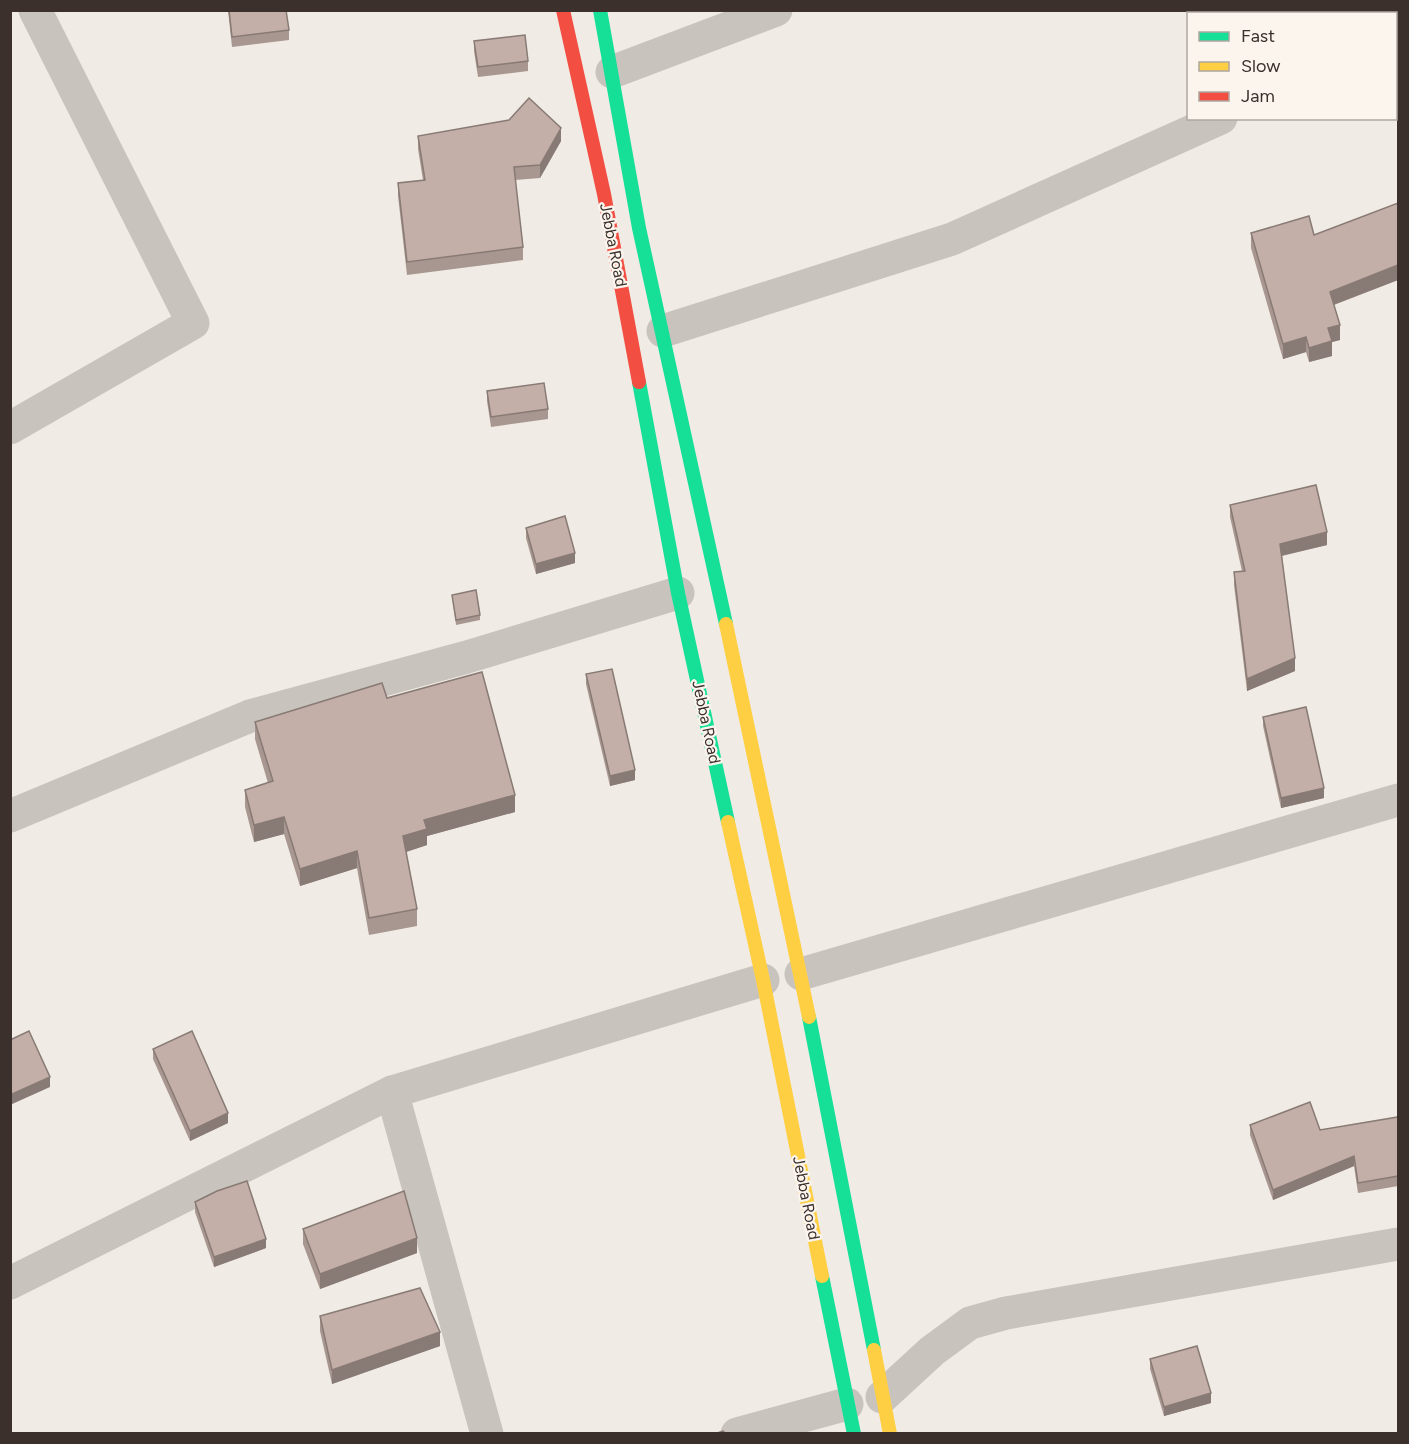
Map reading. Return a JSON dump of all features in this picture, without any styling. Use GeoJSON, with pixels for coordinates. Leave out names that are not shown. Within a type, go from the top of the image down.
{"type":"FeatureCollection","features":[{"type":"Feature","properties":{"kind":"highway","name":"Jebba Road"},"geometry":{"type":"LineString","coordinates":[[563,10],[604,194],[678,593],[763,980],[851,1419]]}},
{"type":"Feature","properties":{"kind":"highway","name":"Jebba Road"},"geometry":{"type":"LineString","coordinates":[[600,10],[639,228],[801,974],[890,1434]]}},
{"type":"Feature","properties":{"kind":"street"},"geometry":{"type":"LineString","coordinates":[[10,428],[193,323],[35,10]]}},
{"type":"Feature","properties":{"kind":"street"},"geometry":{"type":"LineString","coordinates":[[612,72],[776,10]]}},
{"type":"Feature","properties":{"kind":"street"},"geometry":{"type":"LineString","coordinates":[[663,331],[952,239],[1217,120]]}},
{"type":"Feature","properties":{"kind":"street"},"geometry":{"type":"LineString","coordinates":[[10,816],[250,716],[467,657],[678,593]]}},
{"type":"Feature","properties":{"kind":"street"},"geometry":{"type":"LineString","coordinates":[[801,974],[1398,801]]}},
{"type":"Feature","properties":{"kind":"street"},"geometry":{"type":"LineString","coordinates":[[10,1283],[392,1092],[763,980]]}},
{"type":"Feature","properties":{"kind":"street"},"geometry":{"type":"LineString","coordinates":[[392,1092],[487,1434]]}},
{"type":"Feature","properties":{"kind":"street"},"geometry":{"type":"LineString","coordinates":[[882,1397],[932,1351],[970,1323],[1006,1313],[1398,1244]]}},
{"type":"Feature","properties":{"kind":"street"},"geometry":{"type":"LineString","coordinates":[[737,1434],[851,1419]]}},
{"type":"Feature","properties":{"kind":"building"},"geometry":{"type":"Polygon","coordinates":[[[229,10],[286,10],[289,30],[232,37],[229,10]]]}},
{"type":"Feature","properties":{"kind":"building"},"geometry":{"type":"Polygon","coordinates":[[[525,35],[528,61],[478,67],[474,41],[525,35]]]}},
{"type":"Feature","properties":{"kind":"building"},"geometry":{"type":"Polygon","coordinates":[[[529,98],[561,128],[540,165],[514,167],[523,247],[407,262],[398,183],[425,180],[418,136],[509,120],[529,98]]]}},
{"type":"Feature","properties":{"kind":"building"},"geometry":{"type":"Polygon","coordinates":[[[1398,203],[1398,265],[1330,292],[1340,325],[1328,328],[1332,341],[1309,348],[1306,337],[1283,344],[1251,233],[1309,216],[1314,235],[1398,203]]]}},
{"type":"Feature","properties":{"kind":"building"},"geometry":{"type":"Polygon","coordinates":[[[544,383],[548,409],[491,417],[487,391],[544,383]]]}},
{"type":"Feature","properties":{"kind":"building"},"geometry":{"type":"Polygon","coordinates":[[[1316,485],[1327,532],[1280,544],[1295,658],[1247,679],[1234,572],[1245,571],[1230,505],[1316,485]]]}},
{"type":"Feature","properties":{"kind":"building"},"geometry":{"type":"Polygon","coordinates":[[[565,516],[575,553],[536,564],[526,528],[565,516]]]}},
{"type":"Feature","properties":{"kind":"building"},"geometry":{"type":"Polygon","coordinates":[[[476,590],[480,615],[456,620],[452,595],[476,590]]]}},
{"type":"Feature","properties":{"kind":"building"},"geometry":{"type":"Polygon","coordinates":[[[612,669],[635,770],[610,776],[586,674],[612,669]]]}},
{"type":"Feature","properties":{"kind":"building"},"geometry":{"type":"Polygon","coordinates":[[[482,672],[515,795],[424,820],[427,829],[403,836],[417,909],[369,918],[357,851],[300,869],[284,817],[254,825],[245,790],[273,781],[255,722],[382,683],[387,698],[482,672]]]}},
{"type":"Feature","properties":{"kind":"building"},"geometry":{"type":"Polygon","coordinates":[[[1306,707],[1324,788],[1281,798],[1263,717],[1306,707]]]}},
{"type":"Feature","properties":{"kind":"building"},"geometry":{"type":"Polygon","coordinates":[[[29,1031],[50,1077],[10,1095],[10,1040],[29,1031]]]}},
{"type":"Feature","properties":{"kind":"building"},"geometry":{"type":"Polygon","coordinates":[[[192,1031],[228,1113],[190,1131],[153,1049],[192,1031]]]}},
{"type":"Feature","properties":{"kind":"building"},"geometry":{"type":"Polygon","coordinates":[[[1310,1102],[1320,1130],[1398,1117],[1398,1176],[1358,1183],[1354,1156],[1273,1190],[1250,1125],[1310,1102]]]}},
{"type":"Feature","properties":{"kind":"building"},"geometry":{"type":"Polygon","coordinates":[[[247,1181],[266,1239],[214,1257],[195,1202],[217,1191],[247,1181]]]}},
{"type":"Feature","properties":{"kind":"building"},"geometry":{"type":"Polygon","coordinates":[[[404,1191],[417,1238],[320,1274],[303,1229],[404,1191]]]}},
{"type":"Feature","properties":{"kind":"building"},"geometry":{"type":"Polygon","coordinates":[[[420,1288],[440,1332],[332,1370],[320,1316],[420,1288]]]}},
{"type":"Feature","properties":{"kind":"building"},"geometry":{"type":"Polygon","coordinates":[[[1197,1346],[1211,1393],[1164,1407],[1150,1359],[1197,1346]]]}},
{"type":"Feature","properties":{"kind":"traffic: fast"},"geometry":{"type":"LineString","coordinates":[[600,10],[639,228],[726,624]]}},
{"type":"Feature","properties":{"kind":"traffic: fast"},"geometry":{"type":"LineString","coordinates":[[639,382],[678,593],[728,822]]}},
{"type":"Feature","properties":{"kind":"traffic: fast"},"geometry":{"type":"LineString","coordinates":[[809,1017],[874,1350]]}},
{"type":"Feature","properties":{"kind":"traffic: fast"},"geometry":{"type":"LineString","coordinates":[[822,1276],[854,1434]]}},
{"type":"Feature","properties":{"kind":"traffic: slow"},"geometry":{"type":"LineString","coordinates":[[726,624],[809,1017]]}},
{"type":"Feature","properties":{"kind":"traffic: slow"},"geometry":{"type":"LineString","coordinates":[[728,822],[763,980],[822,1276]]}},
{"type":"Feature","properties":{"kind":"traffic: slow"},"geometry":{"type":"LineString","coordinates":[[874,1350],[890,1434]]}},
{"type":"Feature","properties":{"kind":"traffic: jam"},"geometry":{"type":"LineString","coordinates":[[563,10],[604,194],[639,382]]}}]}
